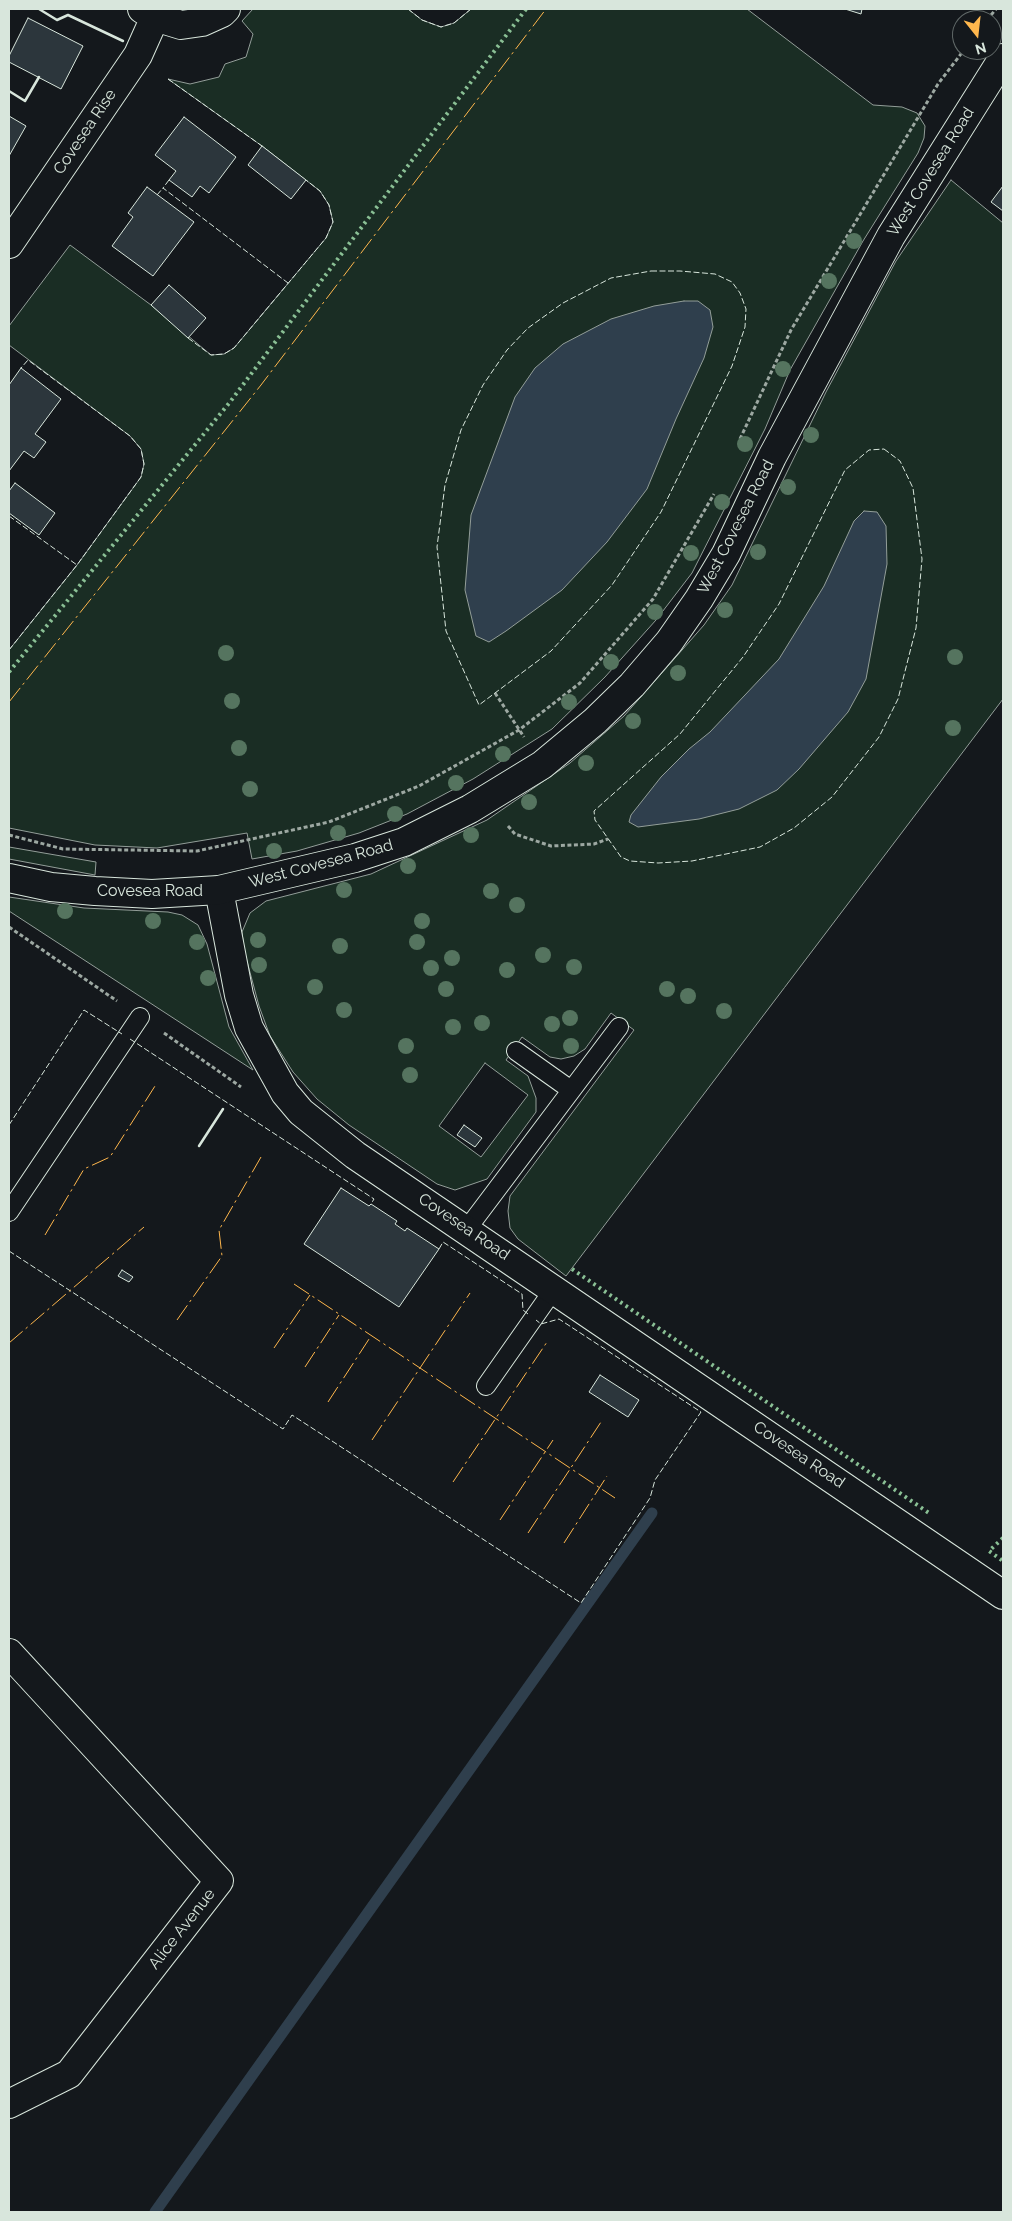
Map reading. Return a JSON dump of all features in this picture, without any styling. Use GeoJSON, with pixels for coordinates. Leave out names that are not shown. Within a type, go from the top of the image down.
{"type":"FeatureCollection","features":[{"type":"Feature","properties":{"kind":"street","name":"Covesea Rise"},"geometry":{"type":"LineString","coordinates":[[9,244],[138,56],[149,13],[181,25],[202,22],[222,13],[226,9]]}},
{"type":"Feature","properties":{"kind":"street","name":"West Covesea Road"},"geometry":{"type":"LineString","coordinates":[[219,890],[355,858],[404,842],[486,800],[542,765],[595,721],[632,685],[669,642],[699,599],[726,554],[772,457],[891,236],[1003,58]]}},
{"type":"Feature","properties":{"kind":"street","name":"Covesea Road"},"geometry":{"type":"LineString","coordinates":[[9,878],[50,887],[95,891],[152,894],[219,890],[239,995],[249,1028],[285,1093],[301,1112],[355,1155],[467,1229],[1003,1594]]}},
{"type":"Feature","properties":{"kind":"street","name":"Alice Avenue"},"geometry":{"type":"LineString","coordinates":[[9,1654],[219,1881],[69,2074],[9,2104]]}},
{"type":"Feature","properties":{"kind":"lane"},"geometry":{"type":"LineString","coordinates":[[9,1212],[140,1017]]}},
{"type":"Feature","properties":{"kind":"lane"},"geometry":{"type":"LineString","coordinates":[[467,1229],[619,1027]]}},
{"type":"Feature","properties":{"kind":"lane"},"geometry":{"type":"LineString","coordinates":[[516,1051],[572,1090]]}},
{"type":"Feature","properties":{"kind":"lane"},"geometry":{"type":"LineString","coordinates":[[486,1386],[554,1288]]}},
{"type":"Feature","properties":{"kind":"path"},"geometry":{"type":"LineString","coordinates":[[737,445],[791,330],[938,84],[956,60]]}},
{"type":"Feature","properties":{"kind":"path"},"geometry":{"type":"LineString","coordinates":[[9,835],[63,849],[197,852],[329,822],[419,786],[519,730],[580,683],[653,599],[717,489]]}},
{"type":"Feature","properties":{"kind":"path"},"geometry":{"type":"LineString","coordinates":[[495,693],[542,765]]}},
{"type":"Feature","properties":{"kind":"path"},"geometry":{"type":"LineString","coordinates":[[486,800],[516,834],[551,846],[594,844],[608,839]]}},
{"type":"Feature","properties":{"kind":"path"},"geometry":{"type":"LineString","coordinates":[[9,927],[244,1089]]}},
{"type":"Feature","properties":{"kind":"green space"},"geometry":{"type":"Polygon","coordinates":[[[253,9],[408,9],[422,20],[441,27],[454,23],[471,9],[747,9],[873,105],[902,107],[917,113],[925,126],[924,138],[918,153],[863,241],[790,370],[765,429],[692,573],[656,620],[605,677],[552,729],[473,779],[407,814],[359,833],[297,851],[252,859],[247,833],[157,848],[95,845],[9,828],[9,650],[77,565],[141,477],[144,464],[141,449],[130,436],[9,345],[9,326],[70,245],[151,305],[211,355],[224,354],[234,348],[326,238],[333,222],[329,205],[320,191],[262,146],[168,79],[190,84],[219,77],[225,64],[246,57],[253,34],[242,21],[253,9]]]}},
{"type":"Feature","properties":{"kind":"green space"},"geometry":{"type":"Polygon","coordinates":[[[951,180],[1003,223],[1003,699],[566,1276],[518,1239],[510,1228],[508,1211],[510,1196],[634,1030],[611,1013],[585,1049],[574,1056],[561,1059],[550,1057],[522,1037],[506,1060],[528,1076],[536,1098],[536,1112],[487,1179],[455,1190],[437,1184],[349,1125],[317,1099],[293,1072],[270,1036],[259,1006],[244,950],[242,932],[250,913],[266,901],[371,874],[487,820],[570,763],[624,716],[704,625],[732,585],[826,392],[896,261],[951,180]],[[485,1063],[439,1126],[481,1157],[528,1095],[485,1063]]]}},
{"type":"Feature","properties":{"kind":"green space"},"geometry":{"type":"Polygon","coordinates":[[[9,847],[96,862],[95,875],[9,859],[9,847]]]}},
{"type":"Feature","properties":{"kind":"green space"},"geometry":{"type":"Polygon","coordinates":[[[9,897],[84,908],[168,912],[182,915],[198,925],[207,944],[229,1027],[253,1070],[9,911],[9,897]]]}},
{"type":"Feature","properties":{"kind":"water"},"geometry":{"type":"Polygon","coordinates":[[[684,301],[698,301],[710,310],[713,327],[704,358],[647,489],[607,542],[562,590],[489,642],[476,636],[465,590],[471,515],[515,397],[535,368],[563,344],[611,319],[654,306],[684,301]]]}},
{"type":"Feature","properties":{"kind":"water"},"geometry":{"type":"Polygon","coordinates":[[[864,511],[877,512],[886,526],[887,564],[866,679],[848,712],[799,769],[777,790],[739,809],[699,819],[638,827],[629,822],[631,815],[661,777],[689,749],[710,732],[779,659],[824,586],[854,521],[864,511]]]}},
{"type":"Feature","properties":{"kind":"building"},"geometry":{"type":"Polygon","coordinates":[[[845,9],[862,9],[861,14],[845,9]]]}},
{"type":"Feature","properties":{"kind":"building"},"geometry":{"type":"Polygon","coordinates":[[[28,18],[83,46],[61,89],[9,62],[9,56],[28,18]]]}},
{"type":"Feature","properties":{"kind":"building"},"geometry":{"type":"Polygon","coordinates":[[[9,116],[26,126],[9,156],[9,116]]]}},
{"type":"Feature","properties":{"kind":"building"},"geometry":{"type":"Polygon","coordinates":[[[184,117],[236,157],[209,193],[200,186],[192,197],[169,180],[176,171],[155,155],[184,117]]]}},
{"type":"Feature","properties":{"kind":"building"},"geometry":{"type":"Polygon","coordinates":[[[262,146],[306,180],[291,199],[248,165],[262,146]]]}},
{"type":"Feature","properties":{"kind":"building"},"geometry":{"type":"Polygon","coordinates":[[[1003,186],[1003,211],[991,202],[1003,186]]]}},
{"type":"Feature","properties":{"kind":"building"},"geometry":{"type":"Polygon","coordinates":[[[147,187],[194,222],[153,276],[112,246],[133,217],[128,213],[147,187]]]}},
{"type":"Feature","properties":{"kind":"building"},"geometry":{"type":"Polygon","coordinates":[[[169,285],[206,318],[188,338],[151,305],[169,285]]]}},
{"type":"Feature","properties":{"kind":"building"},"geometry":{"type":"Polygon","coordinates":[[[21,368],[61,399],[35,434],[46,442],[34,458],[24,451],[9,471],[9,385],[21,368]]]}},
{"type":"Feature","properties":{"kind":"building"},"geometry":{"type":"Polygon","coordinates":[[[15,483],[55,513],[39,535],[9,513],[9,491],[15,483]]]}},
{"type":"Feature","properties":{"kind":"building"},"geometry":{"type":"Polygon","coordinates":[[[464,1125],[482,1138],[475,1147],[457,1135],[464,1125]]]}},
{"type":"Feature","properties":{"kind":"building"},"geometry":{"type":"Polygon","coordinates":[[[341,1188],[397,1221],[395,1224],[405,1231],[407,1228],[439,1249],[399,1307],[304,1244],[341,1188]]]}},
{"type":"Feature","properties":{"kind":"building"},"geometry":{"type":"Polygon","coordinates":[[[122,1270],[133,1277],[129,1282],[118,1276],[122,1270]]]}},
{"type":"Feature","properties":{"kind":"building"},"geometry":{"type":"Polygon","coordinates":[[[600,1375],[639,1400],[628,1417],[589,1392],[600,1375]]]}},
{"type":"Feature","properties":{"kind":"waterway"},"geometry":{"type":"LineString","coordinates":[[155,2212],[652,1513]]}},
{"type":"Feature","properties":{"kind":"hedge"},"geometry":{"type":"LineString","coordinates":[[9,672],[230,402],[526,9]]}},
{"type":"Feature","properties":{"kind":"hedge"},"geometry":{"type":"LineString","coordinates":[[572,1269],[929,1513]]}},
{"type":"Feature","properties":{"kind":"hedge"},"geometry":{"type":"LineString","coordinates":[[1003,1538],[989,1551],[1003,1561]]}},
{"type":"Feature","properties":{"kind":"fence"},"geometry":{"type":"LineString","coordinates":[[408,9],[422,20],[441,27],[454,23],[471,9]]}},
{"type":"Feature","properties":{"kind":"fence"},"geometry":{"type":"LineString","coordinates":[[168,79],[262,146]]}},
{"type":"Feature","properties":{"kind":"fence"},"geometry":{"type":"LineString","coordinates":[[169,180],[163,188],[288,283]]}},
{"type":"Feature","properties":{"kind":"fence"},"geometry":{"type":"LineString","coordinates":[[188,338],[211,355],[224,354],[234,348],[326,238],[333,222],[329,205],[320,191],[306,180]]}},
{"type":"Feature","properties":{"kind":"fence"},"geometry":{"type":"LineString","coordinates":[[157,195],[163,188]]}},
{"type":"Feature","properties":{"kind":"fence"},"geometry":{"type":"LineString","coordinates":[[651,271],[715,274],[732,282],[740,293],[746,309],[745,327],[732,366],[661,512],[612,585],[551,651],[479,705],[446,631],[437,547],[445,485],[461,430],[483,385],[507,350],[528,328],[563,303],[611,278],[651,271]]}},
{"type":"Feature","properties":{"kind":"fence"},"geometry":{"type":"LineString","coordinates":[[9,650],[77,565],[141,477],[144,464],[141,449],[130,436],[28,360],[21,368]]}},
{"type":"Feature","properties":{"kind":"fence"},"geometry":{"type":"LineString","coordinates":[[884,449],[900,461],[913,488],[922,559],[916,628],[898,699],[879,737],[832,797],[794,828],[760,847],[692,861],[658,863],[630,861],[621,857],[595,820],[594,811],[680,734],[743,657],[779,604],[845,470],[869,450],[884,449]]}},
{"type":"Feature","properties":{"kind":"fence"},"geometry":{"type":"LineString","coordinates":[[9,516],[77,565]]}},
{"type":"Feature","properties":{"kind":"fence"},"geometry":{"type":"LineString","coordinates":[[9,1125],[84,1010],[122,1034]]}},
{"type":"Feature","properties":{"kind":"fence"},"geometry":{"type":"LineString","coordinates":[[130,1039],[374,1199],[371,1204]]}},
{"type":"Feature","properties":{"kind":"fence"},"geometry":{"type":"LineString","coordinates":[[439,1249],[443,1242],[522,1294],[523,1310],[528,1314]]}},
{"type":"Feature","properties":{"kind":"fence"},"geometry":{"type":"LineString","coordinates":[[9,1251],[283,1429],[292,1415],[581,1603],[650,1498],[655,1480],[701,1412],[559,1319],[541,1324],[536,1320]]}},
{"type":"Feature","properties":{"kind":"wall"},"geometry":{"type":"LineString","coordinates":[[39,9],[57,20],[68,15],[123,41]]}},
{"type":"Feature","properties":{"kind":"wall"},"geometry":{"type":"LineString","coordinates":[[9,91],[25,101],[39,77]]}},
{"type":"Feature","properties":{"kind":"wall"},"geometry":{"type":"LineString","coordinates":[[199,1146],[223,1109]]}},
{"type":"Feature","properties":{"kind":"power"},"geometry":{"type":"LineString","coordinates":[[9,702],[261,385],[546,9]]}},
{"type":"Feature","properties":{"kind":"power"},"geometry":{"type":"LineString","coordinates":[[45,1235],[84,1169],[110,1157],[155,1086]]}},
{"type":"Feature","properties":{"kind":"power"},"geometry":{"type":"LineString","coordinates":[[177,1320],[222,1256],[219,1230],[261,1157]]}},
{"type":"Feature","properties":{"kind":"power"},"geometry":{"type":"LineString","coordinates":[[9,1343],[144,1227]]}},
{"type":"Feature","properties":{"kind":"power"},"geometry":{"type":"LineString","coordinates":[[294,1284],[615,1498]]}},
{"type":"Feature","properties":{"kind":"power"},"geometry":{"type":"LineString","coordinates":[[372,1440],[470,1293]]}},
{"type":"Feature","properties":{"kind":"power"},"geometry":{"type":"LineString","coordinates":[[274,1348],[310,1295]]}},
{"type":"Feature","properties":{"kind":"power"},"geometry":{"type":"LineString","coordinates":[[305,1367],[339,1315]]}},
{"type":"Feature","properties":{"kind":"power"},"geometry":{"type":"LineString","coordinates":[[328,1402],[371,1336]]}},
{"type":"Feature","properties":{"kind":"power"},"geometry":{"type":"LineString","coordinates":[[453,1482],[547,1342]]}},
{"type":"Feature","properties":{"kind":"power"},"geometry":{"type":"LineString","coordinates":[[528,1533],[601,1422]]}},
{"type":"Feature","properties":{"kind":"power"},"geometry":{"type":"LineString","coordinates":[[500,1520],[553,1440]]}},
{"type":"Feature","properties":{"kind":"power"},"geometry":{"type":"LineString","coordinates":[[564,1543],[607,1476]]}}]}
